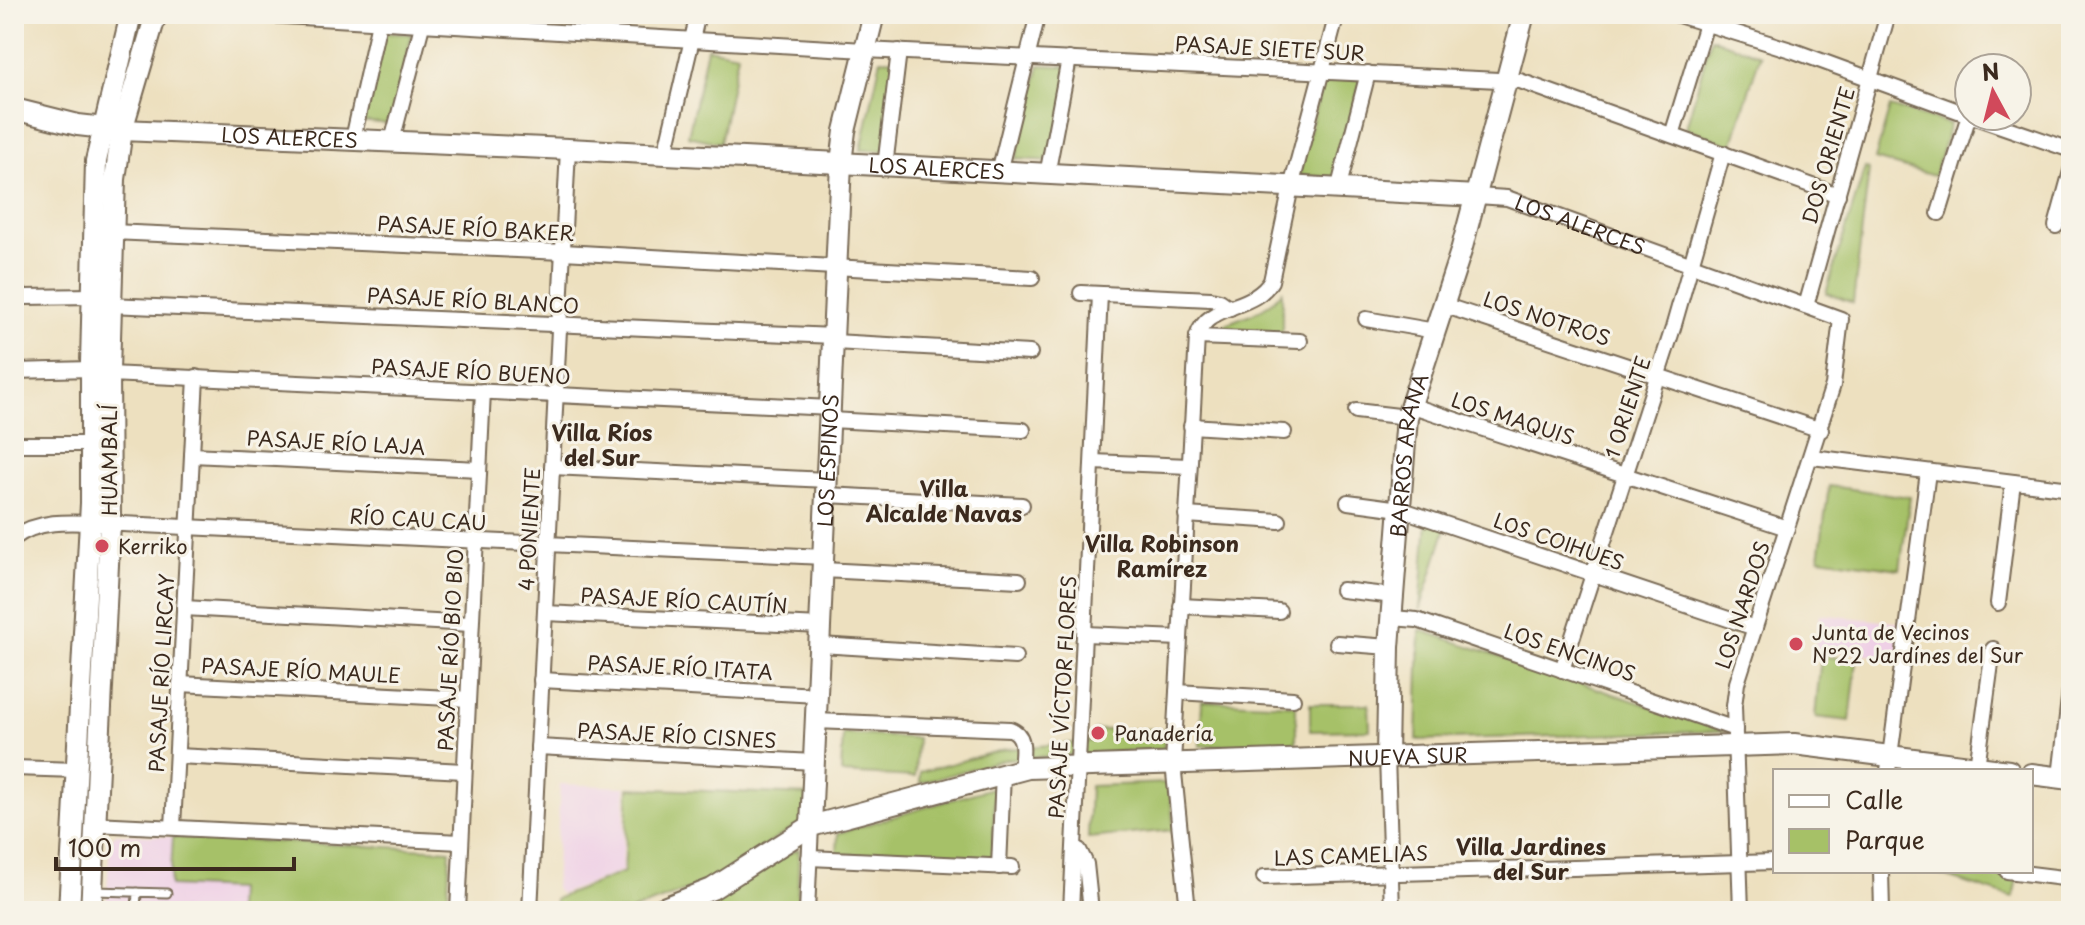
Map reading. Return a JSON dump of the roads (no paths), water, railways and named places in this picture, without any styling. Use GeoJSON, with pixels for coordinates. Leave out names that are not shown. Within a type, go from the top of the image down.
{"type":"FeatureCollection","features":[{"type":"Feature","properties":{"kind":"street","name":"HUAMBALÍ"},"geometry":{"type":"LineString","coordinates":[[102,300],[112,232],[115,179],[112,130],[131,14]]}},
{"type":"Feature","properties":{"kind":"street","name":"HUAMBALÍ"},"geometry":{"type":"LineString","coordinates":[[92,901],[102,300],[96,161],[112,130],[156,14]]}},
{"type":"Feature","properties":{"kind":"street","name":"PASAJE SIETE SUR"},"geometry":{"type":"LineString","coordinates":[[250,14],[379,22],[424,19],[865,50],[1507,79],[1530,83],[1838,195]]}},
{"type":"Feature","properties":{"kind":"street"},"geometry":{"type":"LineString","coordinates":[[665,154],[698,14]]}},
{"type":"Feature","properties":{"kind":"street","name":"LOS ESPINOS"},"geometry":{"type":"LineString","coordinates":[[807,911],[841,163],[845,131],[874,14]]}},
{"type":"Feature","properties":{"kind":"street"},"geometry":{"type":"LineString","coordinates":[[999,172],[1038,14]]}},
{"type":"Feature","properties":{"kind":"street"},"geometry":{"type":"LineString","coordinates":[[1188,911],[1173,763],[1197,337],[1207,319],[1256,297],[1268,286],[1337,14]]}},
{"type":"Feature","properties":{"kind":"street","name":"BARROS ARANA"},"geometry":{"type":"LineString","coordinates":[[1392,911],[1387,756],[1389,647],[1408,411],[1477,196],[1524,14]]}},
{"type":"Feature","properties":{"kind":"street"},"geometry":{"type":"LineString","coordinates":[[1675,14],[1708,20],[1953,109]]}},
{"type":"Feature","properties":{"kind":"street","name":"DOS ORIENTE"},"geometry":{"type":"LineString","coordinates":[[1806,306],[1888,14]]}},
{"type":"Feature","properties":{"kind":"street"},"geometry":{"type":"LineString","coordinates":[[392,141],[424,19]]}},
{"type":"Feature","properties":{"kind":"street"},"geometry":{"type":"LineString","coordinates":[[1672,135],[1708,20]]}},
{"type":"Feature","properties":{"kind":"street"},"geometry":{"type":"LineString","coordinates":[[353,139],[379,22]]}},
{"type":"Feature","properties":{"kind":"street"},"geometry":{"type":"LineString","coordinates":[[885,166],[899,51]]}},
{"type":"Feature","properties":{"kind":"street"},"geometry":{"type":"LineString","coordinates":[[1047,175],[1069,59]]}},
{"type":"Feature","properties":{"kind":"street"},"geometry":{"type":"LineString","coordinates":[[1338,190],[1368,73]]}},
{"type":"Feature","properties":{"kind":"street","name":"LOS ALERCES"},"geometry":{"type":"LineString","coordinates":[[14,109],[112,130],[568,149],[1507,198],[1841,319]]}},
{"type":"Feature","properties":{"kind":"street"},"geometry":{"type":"LineString","coordinates":[[1939,213],[1965,132]]}},
{"type":"Feature","properties":{"kind":"street"},"geometry":{"type":"LineString","coordinates":[[2019,132],[2071,150]]}},
{"type":"Feature","properties":{"kind":"street","name":"4 PONIENTE"},"geometry":{"type":"LineString","coordinates":[[530,911],[568,149]]}},
{"type":"Feature","properties":{"kind":"street","name":"1 ORIENTE"},"geometry":{"type":"LineString","coordinates":[[1562,670],[1658,376],[1723,153]]}},
{"type":"Feature","properties":{"kind":"street"},"geometry":{"type":"LineString","coordinates":[[2056,226],[2071,171]]}},
{"type":"Feature","properties":{"kind":"street","name":"PASAJE RÍO BAKER"},"geometry":{"type":"LineString","coordinates":[[112,232],[563,252],[1032,278]]}},
{"type":"Feature","properties":{"kind":"street"},"geometry":{"type":"LineString","coordinates":[[1081,293],[1211,299],[1230,308]]}},
{"type":"Feature","properties":{"kind":"street","name":"PASAJE VÍCTOR FLORES"},"geometry":{"type":"LineString","coordinates":[[1071,911],[1100,294]]}},
{"type":"Feature","properties":{"kind":"street","name":"PASAJE RÍO BLANCO"},"geometry":{"type":"LineString","coordinates":[[24,297],[834,339],[1030,353]]}},
{"type":"Feature","properties":{"kind":"street","name":"LOS NOTROS"},"geometry":{"type":"LineString","coordinates":[[1443,305],[1821,430]]}},
{"type":"Feature","properties":{"kind":"street"},"geometry":{"type":"LineString","coordinates":[[1366,319],[1435,331]]}},
{"type":"Feature","properties":{"kind":"street","name":"LOS NARDOS"},"geometry":{"type":"LineString","coordinates":[[1741,911],[1735,738],[1737,683],[1821,430],[1833,385],[1841,319]]}},
{"type":"Feature","properties":{"kind":"street"},"geometry":{"type":"LineString","coordinates":[[1197,337],[1300,341]]}},
{"type":"Feature","properties":{"kind":"street","name":"PASAJE RÍO BUENO"},"geometry":{"type":"LineString","coordinates":[[14,371],[100,372],[555,395],[1023,430]]}},
{"type":"Feature","properties":{"kind":"street","name":"HUAMBALÍ"},"geometry":{"type":"LineString","coordinates":[[69,911],[77,770],[100,524],[92,444],[100,372]]}},
{"type":"Feature","properties":{"kind":"street","name":"PASAJE RÍO LIRCAY"},"geometry":{"type":"LineString","coordinates":[[173,827],[196,377]]}},
{"type":"Feature","properties":{"kind":"street","name":"PASAJE RÍO BIO BIO"},"geometry":{"type":"LineString","coordinates":[[458,911],[483,391]]}},
{"type":"Feature","properties":{"kind":"street","name":"LOS MAQUIS"},"geometry":{"type":"LineString","coordinates":[[1356,411],[1408,411],[1625,475],[1787,528]]}},
{"type":"Feature","properties":{"kind":"street"},"geometry":{"type":"LineString","coordinates":[[1191,426],[1284,432]]}},
{"type":"Feature","properties":{"kind":"street"},"geometry":{"type":"LineString","coordinates":[[14,444],[92,444]]}},
{"type":"Feature","properties":{"kind":"street","name":"PASAJE RÍO LAJA"},"geometry":{"type":"LineString","coordinates":[[192,455],[479,469]]}},
{"type":"Feature","properties":{"kind":"street"},"geometry":{"type":"LineString","coordinates":[[1812,457],[2071,489]]}},
{"type":"Feature","properties":{"kind":"street"},"geometry":{"type":"LineString","coordinates":[[1093,462],[1189,466]]}},
{"type":"Feature","properties":{"kind":"street"},"geometry":{"type":"LineString","coordinates":[[552,467],[1022,505]]}},
{"type":"Feature","properties":{"kind":"street"},"geometry":{"type":"LineString","coordinates":[[1889,762],[1928,472]]}},
{"type":"Feature","properties":{"kind":"street"},"geometry":{"type":"LineString","coordinates":[[1998,603],[2013,482]]}},
{"type":"Feature","properties":{"kind":"street","name":"LOS COIHUES"},"geometry":{"type":"LineString","coordinates":[[1348,502],[1400,509],[1755,628]]}},
{"type":"Feature","properties":{"kind":"street"},"geometry":{"type":"LineString","coordinates":[[1186,515],[1279,521]]}},
{"type":"Feature","properties":{"kind":"street","name":"RÍO CAU CAU"},"geometry":{"type":"LineString","coordinates":[[14,538],[38,525],[100,524],[548,545],[1019,580]]}},
{"type":"Feature","properties":{"kind":"street"},"geometry":{"type":"LineString","coordinates":[[1342,590],[1394,596]]}},
{"type":"Feature","properties":{"kind":"street"},"geometry":{"type":"LineString","coordinates":[[1181,606],[1279,611]]}},
{"type":"Feature","properties":{"kind":"street"},"geometry":{"type":"LineString","coordinates":[[184,608],[471,624]]}},
{"type":"Feature","properties":{"kind":"street","name":"PASAJE RÍO CAUTÍN"},"geometry":{"type":"LineString","coordinates":[[545,613],[820,636],[1015,657]]}},
{"type":"Feature","properties":{"kind":"street","name":"LOS ENCINOS"},"geometry":{"type":"LineString","coordinates":[[1392,618],[1417,620],[1562,670],[1735,738]]}},
{"type":"Feature","properties":{"kind":"street"},"geometry":{"type":"LineString","coordinates":[[1085,634],[1180,638]]}},
{"type":"Feature","properties":{"kind":"street"},"geometry":{"type":"LineString","coordinates":[[1337,643],[1389,647]]}},
{"type":"Feature","properties":{"kind":"street"},"geometry":{"type":"LineString","coordinates":[[1977,767],[1993,649]]}},
{"type":"Feature","properties":{"kind":"street","name":"PASAJE RÍO ITATA"},"geometry":{"type":"LineString","coordinates":[[541,680],[817,695]]}},
{"type":"Feature","properties":{"kind":"street"},"geometry":{"type":"LineString","coordinates":[[2033,774],[2066,778],[2071,681]]}},
{"type":"Feature","properties":{"kind":"street","name":"PASAJE RÍO MAULE"},"geometry":{"type":"LineString","coordinates":[[180,684],[468,699]]}},
{"type":"Feature","properties":{"kind":"street"},"geometry":{"type":"LineString","coordinates":[[1177,692],[1293,699]]}},
{"type":"Feature","properties":{"kind":"street"},"geometry":{"type":"LineString","coordinates":[[809,858],[1006,867],[1012,771],[1022,740],[1018,733],[1010,729],[816,721]]}},
{"type":"Feature","properties":{"kind":"street","name":"NUEVA SUR"},"geometry":{"type":"LineString","coordinates":[[656,911],[712,889],[811,826],[1012,771],[1079,765],[1387,756],[1735,738],[1805,744],[1889,762],[1993,769]]}},
{"type":"Feature","properties":{"kind":"street","name":"PASAJE RÍO CISNES"},"geometry":{"type":"LineString","coordinates":[[538,747],[814,762]]}},
{"type":"Feature","properties":{"kind":"street"},"geometry":{"type":"LineString","coordinates":[[177,756],[464,771]]}},
{"type":"Feature","properties":{"kind":"street"},"geometry":{"type":"LineString","coordinates":[[14,768],[77,770]]}},
{"type":"Feature","properties":{"kind":"street"},"geometry":{"type":"LineString","coordinates":[[95,824],[461,842]]}},
{"type":"Feature","properties":{"kind":"street"},"geometry":{"type":"LineString","coordinates":[[1074,849],[1079,850],[1084,858],[1091,911]]}},
{"type":"Feature","properties":{"kind":"street","name":"LAS CAMELIAS"},"geometry":{"type":"LineString","coordinates":[[1264,877],[1773,862]]}},
{"type":"Feature","properties":{"kind":"street"},"geometry":{"type":"LineString","coordinates":[[1881,873],[1882,911]]}},
{"type":"Feature","properties":{"kind":"street"},"geometry":{"type":"LineString","coordinates":[[2023,873],[2071,879]]}},
{"type":"Feature","properties":{"kind":"lane"},"geometry":{"type":"LineString","coordinates":[[92,901],[137,892],[167,893]]}},
{"type":"Feature","properties":{"kind":"lane"},"geometry":{"type":"LineString","coordinates":[[136,911],[137,892]]}},
{"type":"Feature","properties":{"kind":"place","name":"Kerriko"},"geometry":{"type":"Point","coordinates":[102,546]}},
{"type":"Feature","properties":{"kind":"place","name":"Junta de Vecinos N°22 Jardínes del Sur"},"geometry":{"type":"Point","coordinates":[1796,644]}},
{"type":"Feature","properties":{"kind":"place","name":"Panadería"},"geometry":{"type":"Point","coordinates":[1098,733]}},
{"type":"Feature","properties":{"kind":"district","name":"Villa Ríos del Sur"},"geometry":{"type":"Point","coordinates":[602,444]}},
{"type":"Feature","properties":{"kind":"district","name":"Villa Alcalde Navas"},"geometry":{"type":"Point","coordinates":[944,500]}},
{"type":"Feature","properties":{"kind":"district","name":"Villa Robinson Ramírez"},"geometry":{"type":"Point","coordinates":[1162,554]}},
{"type":"Feature","properties":{"kind":"district","name":"Villa Jardines del Sur"},"geometry":{"type":"Point","coordinates":[1531,858]}}]}
